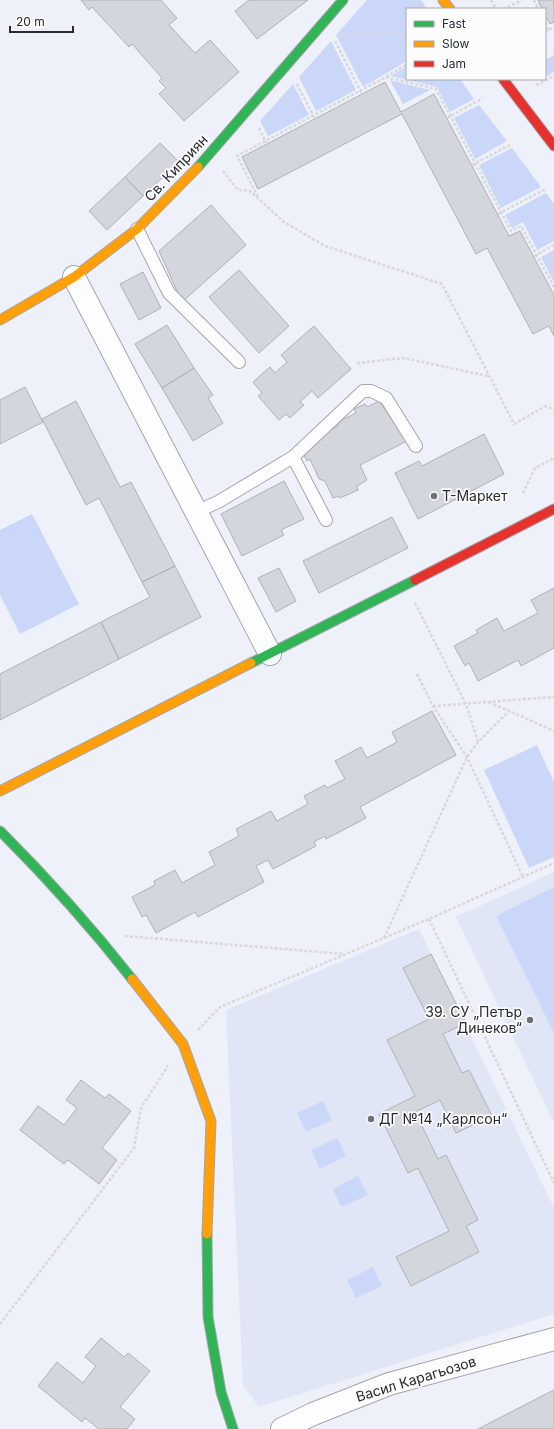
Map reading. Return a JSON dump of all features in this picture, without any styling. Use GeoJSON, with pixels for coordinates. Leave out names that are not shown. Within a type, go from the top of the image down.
{"type":"FeatureCollection","features":[{"type":"Feature","properties":{"kind":"street","name":"Св. Киприян"},"geometry":{"type":"LineString","coordinates":[[0,320],[74,277],[137,229],[210,154],[343,0]]}},
{"type":"Feature","properties":{"kind":"street"},"geometry":{"type":"LineString","coordinates":[[443,0],[449,8]]}},
{"type":"Feature","properties":{"kind":"street"},"geometry":{"type":"LineString","coordinates":[[504,80],[554,146]]}},
{"type":"Feature","properties":{"kind":"street"},"geometry":{"type":"LineString","coordinates":[[74,277],[270,654]]}},
{"type":"Feature","properties":{"kind":"street"},"geometry":{"type":"LineString","coordinates":[[0,791],[554,509]]}},
{"type":"Feature","properties":{"kind":"street"},"geometry":{"type":"LineString","coordinates":[[0,831],[37,868],[96,934],[184,1044],[211,1121],[207,1211],[208,1317],[221,1392],[233,1429]]}},
{"type":"Feature","properties":{"kind":"street","name":"Васил Карагьозов"},"geometry":{"type":"LineString","coordinates":[[282,1429],[313,1414],[390,1384],[554,1339]]}},
{"type":"Feature","properties":{"kind":"lane"},"geometry":{"type":"LineString","coordinates":[[137,229],[169,293],[239,362]]}},
{"type":"Feature","properties":{"kind":"lane"},"geometry":{"type":"LineString","coordinates":[[196,512],[218,502],[293,457],[363,391],[371,391],[386,398],[416,446]]}},
{"type":"Feature","properties":{"kind":"lane"},"geometry":{"type":"LineString","coordinates":[[293,457],[326,520]]}},
{"type":"Feature","properties":{"kind":"path"},"geometry":{"type":"LineString","coordinates":[[506,8],[522,0]]}},
{"type":"Feature","properties":{"kind":"path"},"geometry":{"type":"LineString","coordinates":[[546,25],[549,30]]}},
{"type":"Feature","properties":{"kind":"path"},"geometry":{"type":"LineString","coordinates":[[546,32],[554,27]]}},
{"type":"Feature","properties":{"kind":"path"},"geometry":{"type":"LineString","coordinates":[[340,36],[406,34]]}},
{"type":"Feature","properties":{"kind":"path"},"geometry":{"type":"LineString","coordinates":[[333,36],[362,94]]}},
{"type":"Feature","properties":{"kind":"path"},"geometry":{"type":"LineString","coordinates":[[260,199],[237,156],[386,77],[406,65]]}},
{"type":"Feature","properties":{"kind":"path"},"geometry":{"type":"LineString","coordinates":[[536,85],[554,76]]}},
{"type":"Feature","properties":{"kind":"path"},"geometry":{"type":"LineString","coordinates":[[386,77],[436,89],[448,117],[499,213],[511,231],[522,226],[554,287]]}},
{"type":"Feature","properties":{"kind":"path"},"geometry":{"type":"LineString","coordinates":[[300,90],[315,119]]}},
{"type":"Feature","properties":{"kind":"path"},"geometry":{"type":"LineString","coordinates":[[448,117],[483,98]]}},
{"type":"Feature","properties":{"kind":"path"},"geometry":{"type":"LineString","coordinates":[[260,131],[267,144]]}},
{"type":"Feature","properties":{"kind":"path"},"geometry":{"type":"LineString","coordinates":[[473,164],[512,144]]}},
{"type":"Feature","properties":{"kind":"path"},"geometry":{"type":"LineString","coordinates":[[210,154],[238,190],[250,190],[284,222],[324,246],[442,284],[514,424],[546,406],[554,410]]}},
{"type":"Feature","properties":{"kind":"path"},"geometry":{"type":"LineString","coordinates":[[499,213],[546,189]]}},
{"type":"Feature","properties":{"kind":"path"},"geometry":{"type":"LineString","coordinates":[[534,256],[554,246]]}},
{"type":"Feature","properties":{"kind":"path"},"geometry":{"type":"LineString","coordinates":[[357,363],[404,358],[489,376]]}},
{"type":"Feature","properties":{"kind":"path"},"geometry":{"type":"LineString","coordinates":[[522,493],[535,468],[554,458]]}},
{"type":"Feature","properties":{"kind":"path"},"geometry":{"type":"LineString","coordinates":[[406,584],[466,704],[478,742]]}},
{"type":"Feature","properties":{"kind":"path"},"geometry":{"type":"LineString","coordinates":[[417,674],[434,706],[466,756],[523,877]]}},
{"type":"Feature","properties":{"kind":"path"},"geometry":{"type":"LineString","coordinates":[[434,706],[554,697]]}},
{"type":"Feature","properties":{"kind":"path"},"geometry":{"type":"LineString","coordinates":[[489,702],[554,731]]}},
{"type":"Feature","properties":{"kind":"path"},"geometry":{"type":"LineString","coordinates":[[383,938],[466,756],[509,711]]}},
{"type":"Feature","properties":{"kind":"path"},"geometry":{"type":"LineString","coordinates":[[0,1324],[134,1148],[140,1108],[184,1044],[220,1007],[429,919],[554,863]]}},
{"type":"Feature","properties":{"kind":"path"},"geometry":{"type":"LineString","coordinates":[[429,919],[554,1183]]}},
{"type":"Feature","properties":{"kind":"path"},"geometry":{"type":"LineString","coordinates":[[96,934],[346,954]]}},
{"type":"Feature","properties":{"kind":"shaded area"},"geometry":{"type":"Polygon","coordinates":[[[367,0],[421,0],[426,7],[406,8],[406,62],[363,87],[336,35],[367,0]]]}},
{"type":"Feature","properties":{"kind":"shaded area"},"geometry":{"type":"Polygon","coordinates":[[[331,41],[356,90],[316,111],[299,77],[331,41]]]}},
{"type":"Feature","properties":{"kind":"shaded area"},"geometry":{"type":"Polygon","coordinates":[[[554,55],[554,72],[547,76],[546,74],[546,59],[554,55]]]}},
{"type":"Feature","properties":{"kind":"shaded area"},"geometry":{"type":"Polygon","coordinates":[[[406,67],[406,80],[391,76],[406,67]]]}},
{"type":"Feature","properties":{"kind":"shaded area"},"geometry":{"type":"Polygon","coordinates":[[[390,80],[430,90],[403,104],[390,80]]]}},
{"type":"Feature","properties":{"kind":"shaded area"},"geometry":{"type":"Polygon","coordinates":[[[408,80],[461,80],[474,99],[450,112],[437,87],[408,80]]]}},
{"type":"Feature","properties":{"kind":"shaded area"},"geometry":{"type":"Polygon","coordinates":[[[293,84],[309,115],[268,136],[260,121],[293,84]]]}},
{"type":"Feature","properties":{"kind":"shaded area"},"geometry":{"type":"Polygon","coordinates":[[[479,105],[507,141],[475,159],[454,118],[479,105]]]}},
{"type":"Feature","properties":{"kind":"shaded area"},"geometry":{"type":"Polygon","coordinates":[[[512,148],[541,187],[501,208],[479,165],[512,148]]]}},
{"type":"Feature","properties":{"kind":"shaded area"},"geometry":{"type":"Polygon","coordinates":[[[546,193],[554,204],[554,241],[537,250],[523,222],[512,228],[505,215],[546,193]]]}},
{"type":"Feature","properties":{"kind":"shaded area"},"geometry":{"type":"Polygon","coordinates":[[[554,250],[554,282],[541,257],[554,250]]]}},
{"type":"Feature","properties":{"kind":"shaded area"},"geometry":{"type":"Polygon","coordinates":[[[32,514],[79,604],[20,634],[0,595],[0,530],[32,514]]]}},
{"type":"Feature","properties":{"kind":"shaded area"},"geometry":{"type":"Polygon","coordinates":[[[537,745],[554,782],[554,857],[529,868],[484,770],[537,745]]]}},
{"type":"Feature","properties":{"kind":"shaded area","name":"39. СУ „Петър Динеков“"},"geometry":{"type":"Polygon","coordinates":[[[554,872],[554,1123],[456,917],[554,872]]]}},
{"type":"Feature","properties":{"kind":"shaded area"},"geometry":{"type":"Polygon","coordinates":[[[554,887],[554,1033],[496,916],[554,887]]]}},
{"type":"Feature","properties":{"kind":"shaded area","name":"ДГ №14 „Карлсон“"},"geometry":{"type":"Polygon","coordinates":[[[419,929],[554,1208],[554,1314],[259,1407],[243,1385],[226,1010],[419,929]]]}},
{"type":"Feature","properties":{"kind":"shaded area"},"geometry":{"type":"Polygon","coordinates":[[[323,1101],[332,1120],[306,1132],[297,1113],[323,1101]]]}},
{"type":"Feature","properties":{"kind":"shaded area"},"geometry":{"type":"Polygon","coordinates":[[[337,1138],[346,1156],[320,1169],[311,1150],[337,1138]]]}},
{"type":"Feature","properties":{"kind":"shaded area"},"geometry":{"type":"Polygon","coordinates":[[[358,1176],[368,1195],[341,1207],[333,1189],[358,1176]]]}},
{"type":"Feature","properties":{"kind":"shaded area"},"geometry":{"type":"Polygon","coordinates":[[[373,1267],[382,1286],[356,1298],[347,1280],[373,1267]]]}},
{"type":"Feature","properties":{"kind":"building"},"geometry":{"type":"Polygon","coordinates":[[[81,0],[161,0],[177,18],[169,25],[195,53],[210,40],[239,72],[184,121],[159,94],[166,88],[159,81],[162,78],[132,44],[129,47],[92,7],[89,10],[81,0]]]}},
{"type":"Feature","properties":{"kind":"building"},"geometry":{"type":"Polygon","coordinates":[[[249,0],[308,0],[257,39],[235,11],[249,0]]]}},
{"type":"Feature","properties":{"kind":"building"},"geometry":{"type":"Polygon","coordinates":[[[538,0],[554,0],[554,22],[550,24],[546,17],[546,8],[542,8],[538,0]]]}},
{"type":"Feature","properties":{"kind":"building"},"geometry":{"type":"Polygon","coordinates":[[[385,82],[401,112],[434,94],[509,236],[520,231],[554,295],[554,336],[549,326],[533,334],[487,248],[476,254],[402,114],[258,189],[242,157],[385,82]]]}},
{"type":"Feature","properties":{"kind":"building"},"geometry":{"type":"Polygon","coordinates":[[[160,143],[179,162],[143,196],[125,177],[160,143]]]}},
{"type":"Feature","properties":{"kind":"building"},"geometry":{"type":"Polygon","coordinates":[[[125,177],[143,196],[107,230],[89,211],[125,177]]]}},
{"type":"Feature","properties":{"kind":"building"},"geometry":{"type":"Polygon","coordinates":[[[211,205],[246,245],[182,302],[159,251],[211,205]]]}},
{"type":"Feature","properties":{"kind":"building"},"geometry":{"type":"Polygon","coordinates":[[[239,270],[289,326],[259,353],[209,297],[239,270]]]}},
{"type":"Feature","properties":{"kind":"building"},"geometry":{"type":"Polygon","coordinates":[[[143,272],[161,308],[139,320],[120,284],[143,272]]]}},
{"type":"Feature","properties":{"kind":"building"},"geometry":{"type":"Polygon","coordinates":[[[167,325],[194,368],[162,388],[135,344],[167,325]]]}},
{"type":"Feature","properties":{"kind":"building"},"geometry":{"type":"Polygon","coordinates":[[[314,326],[351,369],[318,398],[312,391],[300,402],[304,405],[290,418],[286,414],[279,420],[258,396],[262,393],[253,382],[270,367],[275,373],[287,362],[281,355],[314,326]]]}},
{"type":"Feature","properties":{"kind":"building"},"geometry":{"type":"Polygon","coordinates":[[[194,368],[213,395],[208,398],[223,423],[193,441],[162,388],[194,368]]]}},
{"type":"Feature","properties":{"kind":"building"},"geometry":{"type":"Polygon","coordinates":[[[25,387],[43,422],[0,444],[0,400],[25,387]]]}},
{"type":"Feature","properties":{"kind":"building"},"geometry":{"type":"Polygon","coordinates":[[[76,401],[120,487],[131,482],[175,566],[142,582],[99,498],[86,505],[42,419],[76,401]]]}},
{"type":"Feature","properties":{"kind":"building"},"geometry":{"type":"Polygon","coordinates":[[[379,401],[407,441],[360,465],[367,480],[357,486],[358,490],[340,498],[339,496],[333,498],[325,481],[319,479],[310,459],[307,461],[303,453],[328,431],[338,426],[336,423],[356,413],[354,409],[365,404],[367,407],[379,401]]]}},
{"type":"Feature","properties":{"kind":"building","name":"Т-Маркет"},"geometry":{"type":"Polygon","coordinates":[[[484,434],[504,474],[418,519],[395,473],[419,461],[422,466],[484,434]]]}},
{"type":"Feature","properties":{"kind":"building"},"geometry":{"type":"Polygon","coordinates":[[[284,481],[304,519],[281,530],[284,535],[242,556],[221,514],[284,481]]]}},
{"type":"Feature","properties":{"kind":"building"},"geometry":{"type":"Polygon","coordinates":[[[392,517],[408,548],[319,593],[303,561],[392,517]]]}},
{"type":"Feature","properties":{"kind":"building"},"geometry":{"type":"Polygon","coordinates":[[[175,566],[201,617],[119,659],[101,622],[150,597],[142,582],[175,566]]]}},
{"type":"Feature","properties":{"kind":"building"},"geometry":{"type":"Polygon","coordinates":[[[279,568],[296,601],[276,612],[258,578],[279,568]]]}},
{"type":"Feature","properties":{"kind":"building"},"geometry":{"type":"Polygon","coordinates":[[[554,588],[554,648],[521,666],[518,660],[478,681],[469,663],[465,666],[454,646],[478,633],[476,630],[497,618],[504,631],[538,613],[531,600],[554,588]]]}},
{"type":"Feature","properties":{"kind":"building"},"geometry":{"type":"Polygon","coordinates":[[[101,622],[119,659],[0,720],[0,674],[101,622]]]}},
{"type":"Feature","properties":{"kind":"building"},"geometry":{"type":"Polygon","coordinates":[[[432,711],[456,755],[360,807],[366,818],[326,839],[325,836],[314,842],[316,846],[273,869],[268,860],[256,866],[264,882],[198,917],[195,912],[156,933],[146,915],[142,917],[132,897],[155,885],[154,881],[175,870],[182,883],[215,865],[209,852],[239,836],[236,829],[271,811],[277,821],[308,804],[304,796],[325,785],[327,788],[345,779],[335,761],[361,747],[367,758],[397,742],[392,732],[432,711]]]}},
{"type":"Feature","properties":{"kind":"building"},"geometry":{"type":"Polygon","coordinates":[[[431,954],[466,1023],[443,1034],[462,1073],[469,1070],[492,1116],[456,1133],[440,1100],[415,1112],[438,1159],[446,1155],[478,1220],[466,1226],[479,1252],[411,1286],[396,1257],[449,1231],[418,1168],[408,1173],[379,1114],[415,1096],[387,1040],[429,1019],[403,968],[431,954]]]}},
{"type":"Feature","properties":{"kind":"building"},"geometry":{"type":"Polygon","coordinates":[[[81,1080],[105,1098],[109,1094],[131,1111],[102,1148],[117,1160],[99,1184],[68,1160],[64,1164],[20,1130],[38,1106],[64,1125],[77,1108],[66,1100],[81,1080]]]}},
{"type":"Feature","properties":{"kind":"building"},"geometry":{"type":"Polygon","coordinates":[[[101,1338],[124,1357],[128,1353],[150,1371],[120,1407],[135,1419],[127,1429],[99,1429],[85,1418],[82,1422],[38,1386],[57,1362],[83,1383],[96,1366],[85,1357],[101,1338]]]}},
{"type":"Feature","properties":{"kind":"building"},"geometry":{"type":"Polygon","coordinates":[[[554,1390],[554,1429],[478,1429],[546,1394],[554,1390]]]}},
{"type":"Feature","properties":{"kind":"traffic: fast"},"geometry":{"type":"LineString","coordinates":[[198,167],[343,0]]}},
{"type":"Feature","properties":{"kind":"traffic: fast"},"geometry":{"type":"LineString","coordinates":[[251,663],[415,580]]}},
{"type":"Feature","properties":{"kind":"traffic: fast"},"geometry":{"type":"LineString","coordinates":[[0,831],[68,903],[132,979]]}},
{"type":"Feature","properties":{"kind":"traffic: fast"},"geometry":{"type":"LineString","coordinates":[[207,1234],[208,1317],[221,1392],[233,1429]]}},
{"type":"Feature","properties":{"kind":"traffic: slow"},"geometry":{"type":"LineString","coordinates":[[443,0],[449,8]]}},
{"type":"Feature","properties":{"kind":"traffic: slow"},"geometry":{"type":"LineString","coordinates":[[0,320],[74,277],[137,229],[198,167]]}},
{"type":"Feature","properties":{"kind":"traffic: slow"},"geometry":{"type":"LineString","coordinates":[[0,791],[251,663]]}},
{"type":"Feature","properties":{"kind":"traffic: slow"},"geometry":{"type":"LineString","coordinates":[[132,979],[183,1044],[211,1121],[207,1234]]}},
{"type":"Feature","properties":{"kind":"traffic: jam"},"geometry":{"type":"LineString","coordinates":[[504,80],[554,146]]}},
{"type":"Feature","properties":{"kind":"traffic: jam"},"geometry":{"type":"LineString","coordinates":[[415,580],[554,509]]}},
{"type":"Feature","properties":{"kind":"place","name":"Т-Маркет"},"geometry":{"type":"Point","coordinates":[434,496]}},
{"type":"Feature","properties":{"kind":"place","name":"39. СУ „Петър Динеков“"},"geometry":{"type":"Point","coordinates":[530,1020]}},
{"type":"Feature","properties":{"kind":"place","name":"ДГ №14 „Карлсон“"},"geometry":{"type":"Point","coordinates":[371,1119]}}]}
